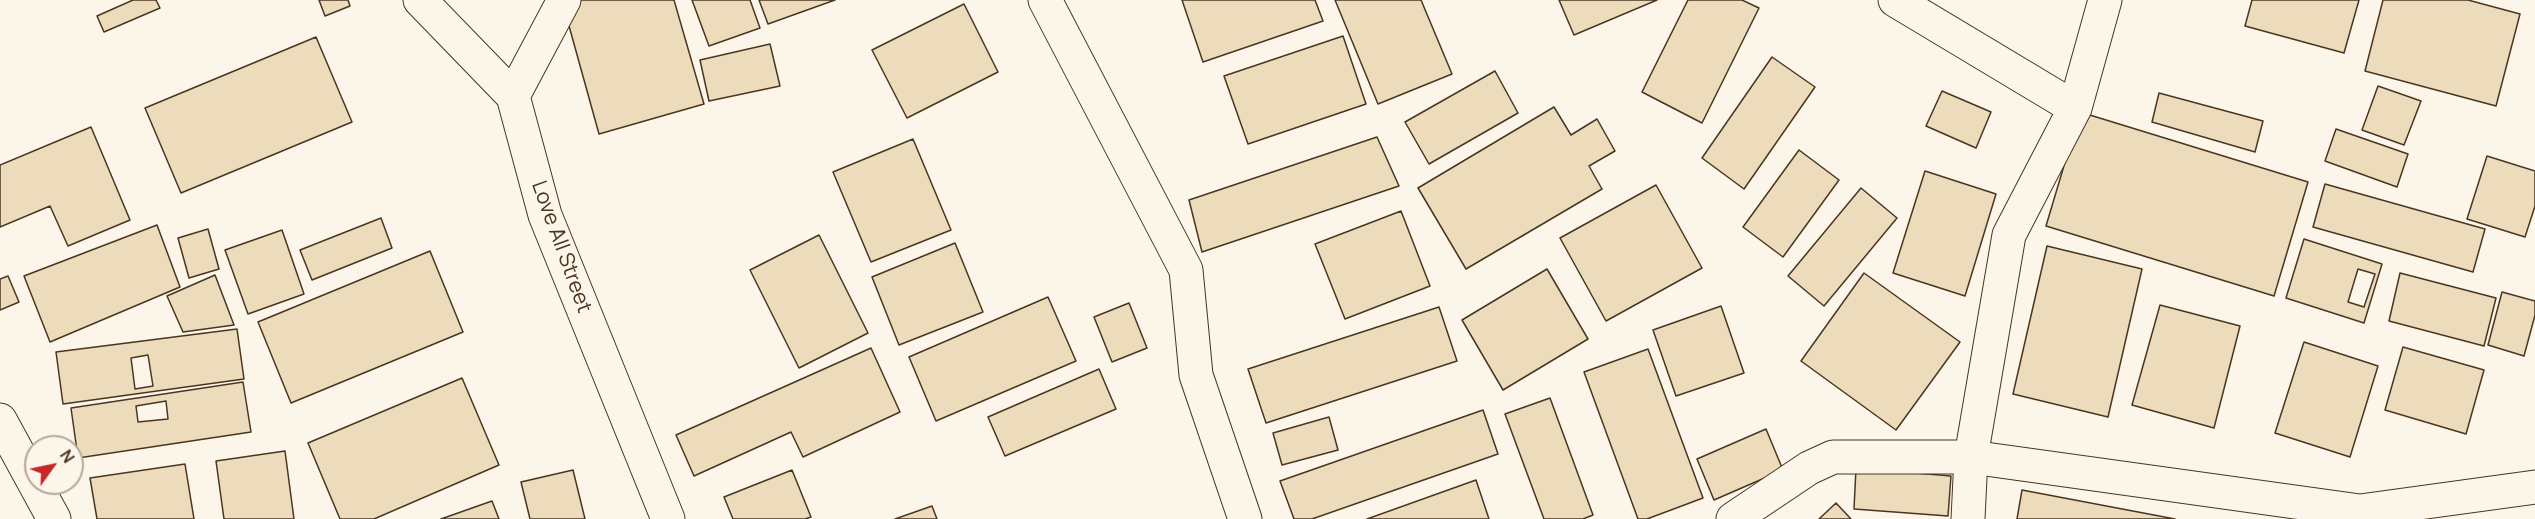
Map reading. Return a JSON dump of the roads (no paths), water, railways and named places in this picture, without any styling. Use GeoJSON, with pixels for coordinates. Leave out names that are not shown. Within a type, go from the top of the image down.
{"type":"FeatureCollection","features":[{"type":"Feature","properties":{"kind":"street","name":"Love All Street"},"geometry":{"type":"LineString","coordinates":[[420,0],[513,96],[545,215],[668,519]]}},
{"type":"Feature","properties":{"kind":"street"},"geometry":{"type":"LineString","coordinates":[[513,96],[564,0]]}},
{"type":"Feature","properties":{"kind":"street"},"geometry":{"type":"LineString","coordinates":[[1045,0],[1186,270],[1196,375],[1245,519]]}},
{"type":"Feature","properties":{"kind":"street"},"geometry":{"type":"LineString","coordinates":[[1895,0],[2075,108]]}},
{"type":"Feature","properties":{"kind":"street"},"geometry":{"type":"LineString","coordinates":[[1968,519],[1971,457],[2009,235],[2075,108],[2104,0]]}},
{"type":"Feature","properties":{"kind":"street"},"geometry":{"type":"LineString","coordinates":[[0,420],[54,519]]}},
{"type":"Feature","properties":{"kind":"street"},"geometry":{"type":"LineString","coordinates":[[1733,519],[1809,468],[1833,457],[1971,457],[2360,511],[2535,487]]}}]}
